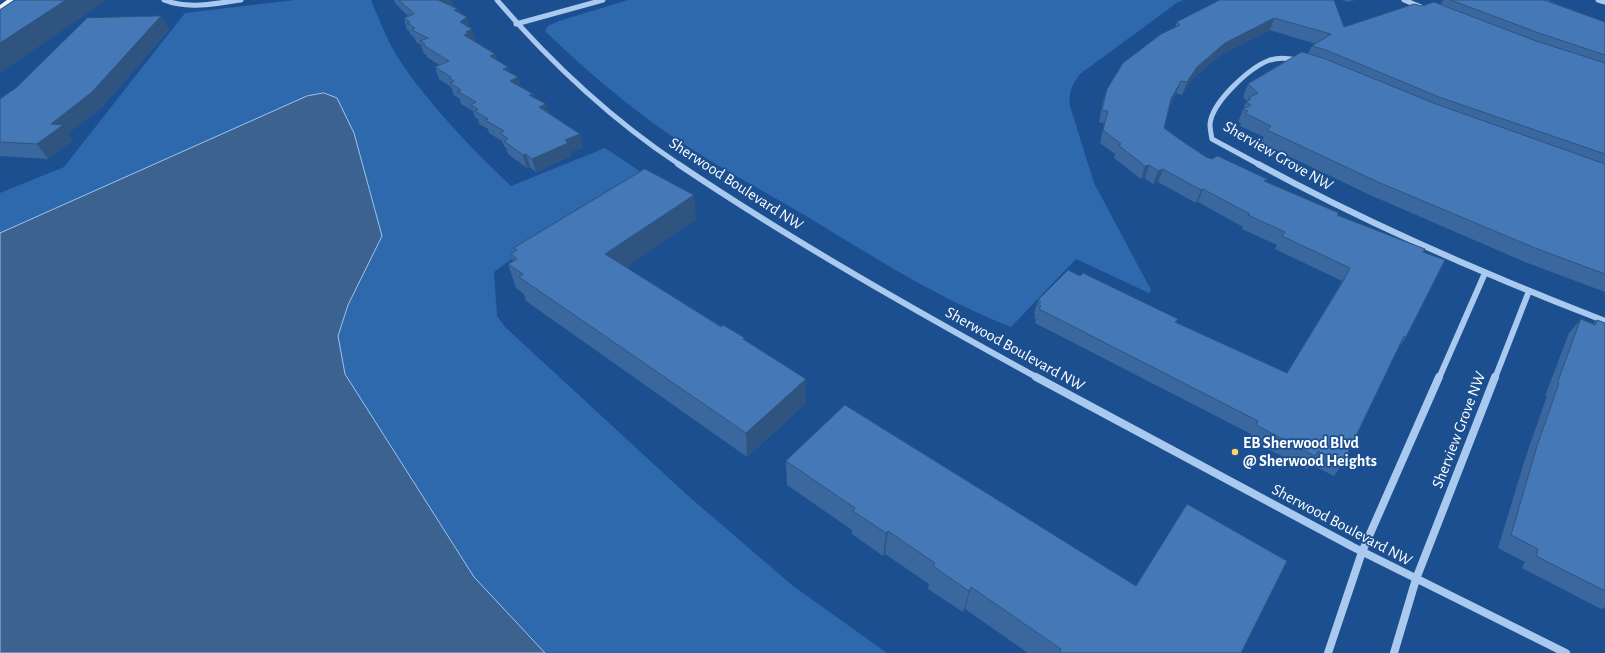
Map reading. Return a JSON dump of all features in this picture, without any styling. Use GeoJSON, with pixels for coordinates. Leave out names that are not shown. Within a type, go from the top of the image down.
{"type":"FeatureCollection","features":[{"type":"Feature","properties":{"kind":"main road"},"geometry":{"type":"LineString","coordinates":[[0,8],[11,0]]}},
{"type":"Feature","properties":{"kind":"street"},"geometry":{"type":"LineString","coordinates":[[164,0],[169,3],[184,5],[241,0]]}},
{"type":"Feature","properties":{"kind":"street","name":"Sherwood Boulevard NW"},"geometry":{"type":"LineString","coordinates":[[497,0],[516,24],[564,75],[618,121],[695,176],[744,208],[970,340],[1197,464],[1362,552],[1566,653]]}},
{"type":"Feature","properties":{"kind":"street"},"geometry":{"type":"LineString","coordinates":[[516,24],[603,0]]}},
{"type":"Feature","properties":{"kind":"street"},"geometry":{"type":"LineString","coordinates":[[1406,0],[1428,10]]}},
{"type":"Feature","properties":{"kind":"street"},"geometry":{"type":"LineString","coordinates":[[1598,0],[1605,2]]}},
{"type":"Feature","properties":{"kind":"street","name":"Sherview Grove NW"},"geometry":{"type":"LineString","coordinates":[[1306,62],[1287,57],[1269,60],[1235,84],[1219,106],[1210,123],[1212,139],[1298,186],[1354,214],[1486,273],[1605,321]]}},
{"type":"Feature","properties":{"kind":"street"},"geometry":{"type":"LineString","coordinates":[[1328,653],[1362,552],[1486,273]]}},
{"type":"Feature","properties":{"kind":"street","name":"Sherview Grove NW"},"geometry":{"type":"LineString","coordinates":[[1394,653],[1416,579],[1529,291]]}},
{"type":"Feature","properties":{"kind":"shaded area"},"geometry":{"type":"Polygon","coordinates":[[[295,0],[371,0],[390,44],[410,75],[451,125],[511,186],[605,148],[644,174],[568,217],[494,272],[497,316],[505,327],[686,494],[793,586],[887,653],[0,653],[0,193],[64,167],[185,13],[295,0]]]}},
{"type":"Feature","properties":{"kind":"shaded area"},"geometry":{"type":"Polygon","coordinates":[[[628,0],[1184,0],[1178,2],[1080,74],[1070,93],[1070,106],[1094,183],[1151,290],[1149,293],[1076,259],[1011,327],[984,316],[906,276],[671,136],[611,90],[545,31],[548,26],[559,21],[628,0]]]}},
{"type":"Feature","properties":{"kind":"shaded area"},"geometry":{"type":"Polygon","coordinates":[[[324,93],[337,98],[354,133],[382,236],[348,305],[338,336],[345,374],[474,577],[545,653],[0,653],[0,233],[307,96],[324,93]]]}},
{"type":"Feature","properties":{"kind":"building"},"geometry":{"type":"Polygon","coordinates":[[[15,0],[66,0],[0,43],[0,10],[15,0]]]}},
{"type":"Feature","properties":{"kind":"building"},"geometry":{"type":"Polygon","coordinates":[[[399,0],[438,0],[458,9],[454,10],[467,17],[460,22],[472,29],[466,32],[469,33],[464,35],[495,54],[490,56],[508,67],[503,69],[518,77],[510,81],[533,94],[529,95],[546,104],[539,107],[580,134],[565,140],[568,143],[532,159],[526,154],[523,155],[504,141],[508,139],[500,133],[504,131],[485,120],[488,119],[475,111],[478,109],[471,105],[476,102],[457,91],[461,90],[450,83],[454,81],[449,78],[451,77],[435,67],[449,61],[423,45],[425,44],[420,41],[428,38],[412,30],[415,28],[407,23],[410,22],[404,18],[414,14],[399,0]]]}},
{"type":"Feature","properties":{"kind":"building"},"geometry":{"type":"Polygon","coordinates":[[[1220,0],[1334,0],[1344,27],[1414,4],[1422,6],[1434,2],[1536,41],[1605,63],[1605,154],[1439,97],[1326,50],[1312,46],[1331,34],[1274,18],[1225,43],[1197,67],[1187,82],[1181,81],[1171,99],[1164,128],[1182,141],[1206,157],[1212,159],[1217,156],[1220,157],[1267,179],[1264,181],[1339,213],[1337,215],[1425,249],[1423,252],[1445,260],[1406,337],[1404,336],[1343,463],[1318,451],[1315,456],[1256,425],[1258,421],[1039,309],[1041,306],[1038,305],[1041,302],[1038,300],[1068,270],[1080,276],[1083,273],[1178,319],[1175,322],[1287,373],[1342,283],[1350,268],[1282,236],[1285,232],[1248,215],[1250,214],[1163,169],[1158,171],[1149,165],[1145,166],[1118,145],[1121,144],[1103,130],[1108,111],[1102,110],[1107,89],[1123,63],[1161,34],[1180,25],[1177,22],[1220,0]]]}},
{"type":"Feature","properties":{"kind":"building"},"geometry":{"type":"Polygon","coordinates":[[[1451,0],[1544,0],[1605,22],[1605,55],[1539,33],[1451,0]]]}},
{"type":"Feature","properties":{"kind":"building"},"geometry":{"type":"Polygon","coordinates":[[[161,16],[92,92],[51,124],[63,125],[37,144],[0,142],[0,99],[17,87],[87,18],[161,16]]]}},
{"type":"Feature","properties":{"kind":"building"},"geometry":{"type":"Polygon","coordinates":[[[1302,52],[1323,58],[1436,104],[1605,164],[1605,274],[1535,248],[1378,182],[1267,130],[1271,126],[1245,113],[1248,111],[1243,109],[1251,105],[1246,102],[1251,99],[1248,98],[1258,93],[1248,84],[1302,52]]]}},
{"type":"Feature","properties":{"kind":"building"},"geometry":{"type":"Polygon","coordinates":[[[645,169],[694,195],[605,254],[721,327],[723,325],[745,338],[743,339],[806,379],[746,433],[519,277],[523,274],[508,264],[517,259],[511,254],[517,250],[514,248],[645,169]]]}},
{"type":"Feature","properties":{"kind":"building"},"geometry":{"type":"Polygon","coordinates":[[[1581,319],[1595,325],[1597,320],[1605,323],[1605,591],[1536,556],[1538,549],[1511,535],[1537,446],[1581,319]]]}},
{"type":"Feature","properties":{"kind":"building"},"geometry":{"type":"Polygon","coordinates":[[[845,405],[1136,586],[1187,504],[1287,561],[1241,653],[1059,653],[1061,649],[971,587],[969,591],[933,566],[935,563],[888,531],[886,533],[853,511],[855,508],[786,461],[845,405]]]}},
{"type":"Feature","properties":{"kind":"place","name":"EB Sherwood Blvd @ Sherwood Heights"},"geometry":{"type":"Point","coordinates":[1235,452]}}]}
